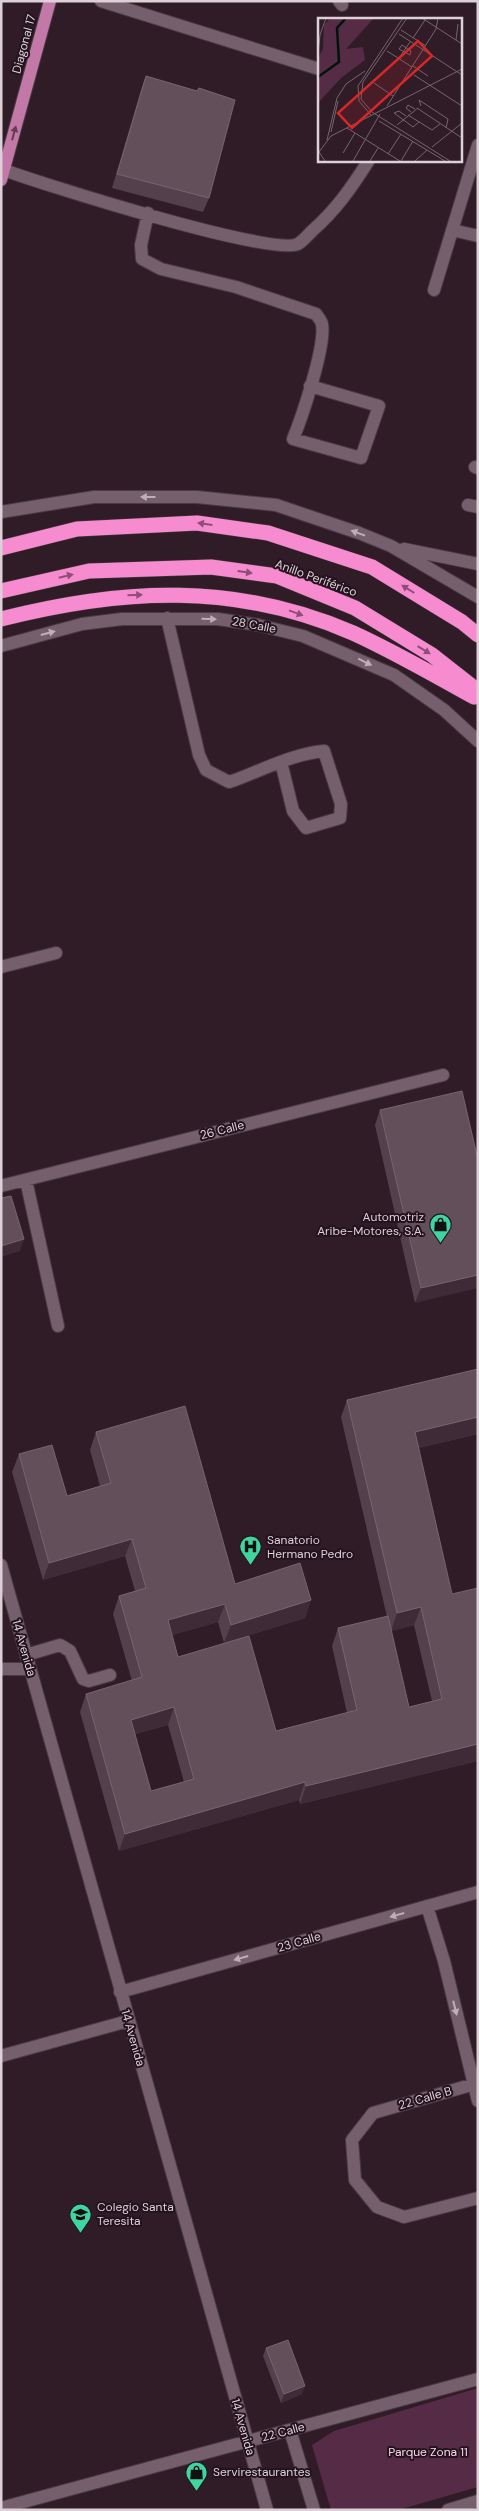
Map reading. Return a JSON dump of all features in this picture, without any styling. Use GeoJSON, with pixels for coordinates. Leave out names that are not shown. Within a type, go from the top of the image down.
{"type":"FeatureCollection","features":[{"type":"Feature","properties":{"kind":"highway"},"geometry":{"type":"LineString","coordinates":[[1,548],[77,529],[197,523],[268,533],[372,567],[462,622],[478,635]]}},
{"type":"Feature","properties":{"kind":"highway","name":"Anillo Periférico"},"geometry":{"type":"LineString","coordinates":[[1,591],[89,571],[211,567],[277,576],[356,608],[432,655],[478,691]]}},
{"type":"Feature","properties":{"kind":"highway"},"geometry":{"type":"LineString","coordinates":[[1,619],[79,602],[126,595],[181,594],[233,599],[286,609],[353,633],[478,699]]}},
{"type":"Feature","properties":{"kind":"main road","name":"Diagonal 17"},"geometry":{"type":"LineString","coordinates":[[3,175],[50,1]]}},
{"type":"Feature","properties":{"kind":"street"},"geometry":{"type":"LineString","coordinates":[[101,1],[318,70]]}},
{"type":"Feature","properties":{"kind":"street"},"geometry":{"type":"LineString","coordinates":[[434,290],[478,145]]}},
{"type":"Feature","properties":{"kind":"street"},"geometry":{"type":"LineString","coordinates":[[3,175],[148,213],[210,232],[276,246],[298,244],[344,199],[369,161]]}},
{"type":"Feature","properties":{"kind":"street"},"geometry":{"type":"LineString","coordinates":[[148,213],[141,244],[142,260],[160,269],[236,287],[316,314],[322,323],[322,337],[294,439],[361,458],[379,406],[310,386]]}},
{"type":"Feature","properties":{"kind":"street"},"geometry":{"type":"LineString","coordinates":[[452,230],[478,236]]}},
{"type":"Feature","properties":{"kind":"street"},"geometry":{"type":"LineString","coordinates":[[1,512],[94,498],[197,497],[276,505],[391,546],[478,597]]}},
{"type":"Feature","properties":{"kind":"street"},"geometry":{"type":"LineString","coordinates":[[391,546],[478,564]]}},
{"type":"Feature","properties":{"kind":"street"},"geometry":{"type":"LineString","coordinates":[[167,618],[199,754],[206,770],[229,782],[281,762],[308,753],[324,751],[342,804],[340,818],[306,828],[293,811],[281,762]]}},
{"type":"Feature","properties":{"kind":"street","name":"28 Calle"},"geometry":{"type":"LineString","coordinates":[[1,646],[82,624],[167,618],[218,618],[303,636],[394,675],[444,710],[478,741]]}},
{"type":"Feature","properties":{"kind":"street"},"geometry":{"type":"LineString","coordinates":[[1,968],[56,953]]}},
{"type":"Feature","properties":{"kind":"street","name":"26 Calle"},"geometry":{"type":"LineString","coordinates":[[1,1186],[443,1075]]}},
{"type":"Feature","properties":{"kind":"street"},"geometry":{"type":"LineString","coordinates":[[26,1180],[58,1326]]}},
{"type":"Feature","properties":{"kind":"street","name":"14 Avenida"},"geometry":{"type":"LineString","coordinates":[[1,1565],[267,2510]]}},
{"type":"Feature","properties":{"kind":"street"},"geometry":{"type":"LineString","coordinates":[[26,1655],[60,1645],[70,1651],[83,1679],[89,1681],[110,1675]]}},
{"type":"Feature","properties":{"kind":"street"},"geometry":{"type":"LineString","coordinates":[[1,1668],[30,1669]]}},
{"type":"Feature","properties":{"kind":"street","name":"23 Calle"},"geometry":{"type":"LineString","coordinates":[[120,1992],[427,1906],[477,1896]]}},
{"type":"Feature","properties":{"kind":"street"},"geometry":{"type":"LineString","coordinates":[[427,1906],[444,1961],[476,2084],[478,2101]]}},
{"type":"Feature","properties":{"kind":"street"},"geometry":{"type":"LineString","coordinates":[[1,2056],[128,2021]]}},
{"type":"Feature","properties":{"kind":"street","name":"22 Calle B"},"geometry":{"type":"LineString","coordinates":[[476,2084],[373,2113],[352,2140],[355,2180],[377,2207],[404,2217],[478,2198]]}},
{"type":"Feature","properties":{"kind":"street","name":"22 Calle"},"geometry":{"type":"LineString","coordinates":[[1,2508],[478,2379]]}},
{"type":"Feature","properties":{"kind":"street"},"geometry":{"type":"LineString","coordinates":[[290,2430],[314,2510]]}},
{"type":"Feature","properties":{"kind":"street"},"geometry":{"type":"LineString","coordinates":[[448,2510],[478,2502]]}},
{"type":"Feature","properties":{"kind":"green space","name":"Parque Zona 11"},"geometry":{"type":"Polygon","coordinates":[[[478,2388],[478,2487],[398,2510],[331,2510],[312,2445],[334,2431],[478,2388]]]}},
{"type":"Feature","properties":{"kind":"building"},"geometry":{"type":"Polygon","coordinates":[[[146,76],[197,91],[199,88],[235,100],[209,198],[117,174],[146,76]]]}},
{"type":"Feature","properties":{"kind":"building","name":"Automotriz Aribe-Motores, S.A."},"geometry":{"type":"Polygon","coordinates":[[[462,1091],[478,1160],[478,1275],[421,1288],[380,1110],[462,1091]]]}},
{"type":"Feature","properties":{"kind":"building"},"geometry":{"type":"Polygon","coordinates":[[[11,1196],[24,1239],[1,1246],[1,1198],[11,1196]]]}},
{"type":"Feature","properties":{"kind":"building"},"geometry":{"type":"Polygon","coordinates":[[[478,1369],[478,1417],[415,1432],[452,1594],[478,1588],[478,1744],[306,1786],[305,1782],[125,1834],[86,1694],[142,1677],[119,1596],[146,1588],[132,1539],[49,1563],[19,1454],[52,1445],[67,1496],[111,1483],[96,1432],[185,1406],[235,1584],[300,1563],[311,1600],[231,1625],[225,1604],[168,1620],[178,1657],[249,1636],[276,1731],[357,1710],[338,1628],[388,1616],[409,1707],[442,1699],[421,1607],[397,1613],[347,1400],[478,1369]],[[174,1707],[131,1720],[151,1791],[194,1779],[174,1707]]]}},
{"type":"Feature","properties":{"kind":"building"},"geometry":{"type":"Polygon","coordinates":[[[288,2340],[305,2386],[284,2394],[266,2348],[288,2340]]]}},
{"type":"Feature","properties":{"kind":"place","name":"Automotriz Aribe-Motores, S.A."},"geometry":{"type":"Point","coordinates":[440,1243]}},
{"type":"Feature","properties":{"kind":"place","name":"Sanatorio Hermano Pedro"},"geometry":{"type":"Point","coordinates":[251,1566]}},
{"type":"Feature","properties":{"kind":"place","name":"Colegio Santa Teresita"},"geometry":{"type":"Point","coordinates":[81,2233]}},
{"type":"Feature","properties":{"kind":"place","name":"Servirestaurantes"},"geometry":{"type":"Point","coordinates":[197,2491]}}]}
